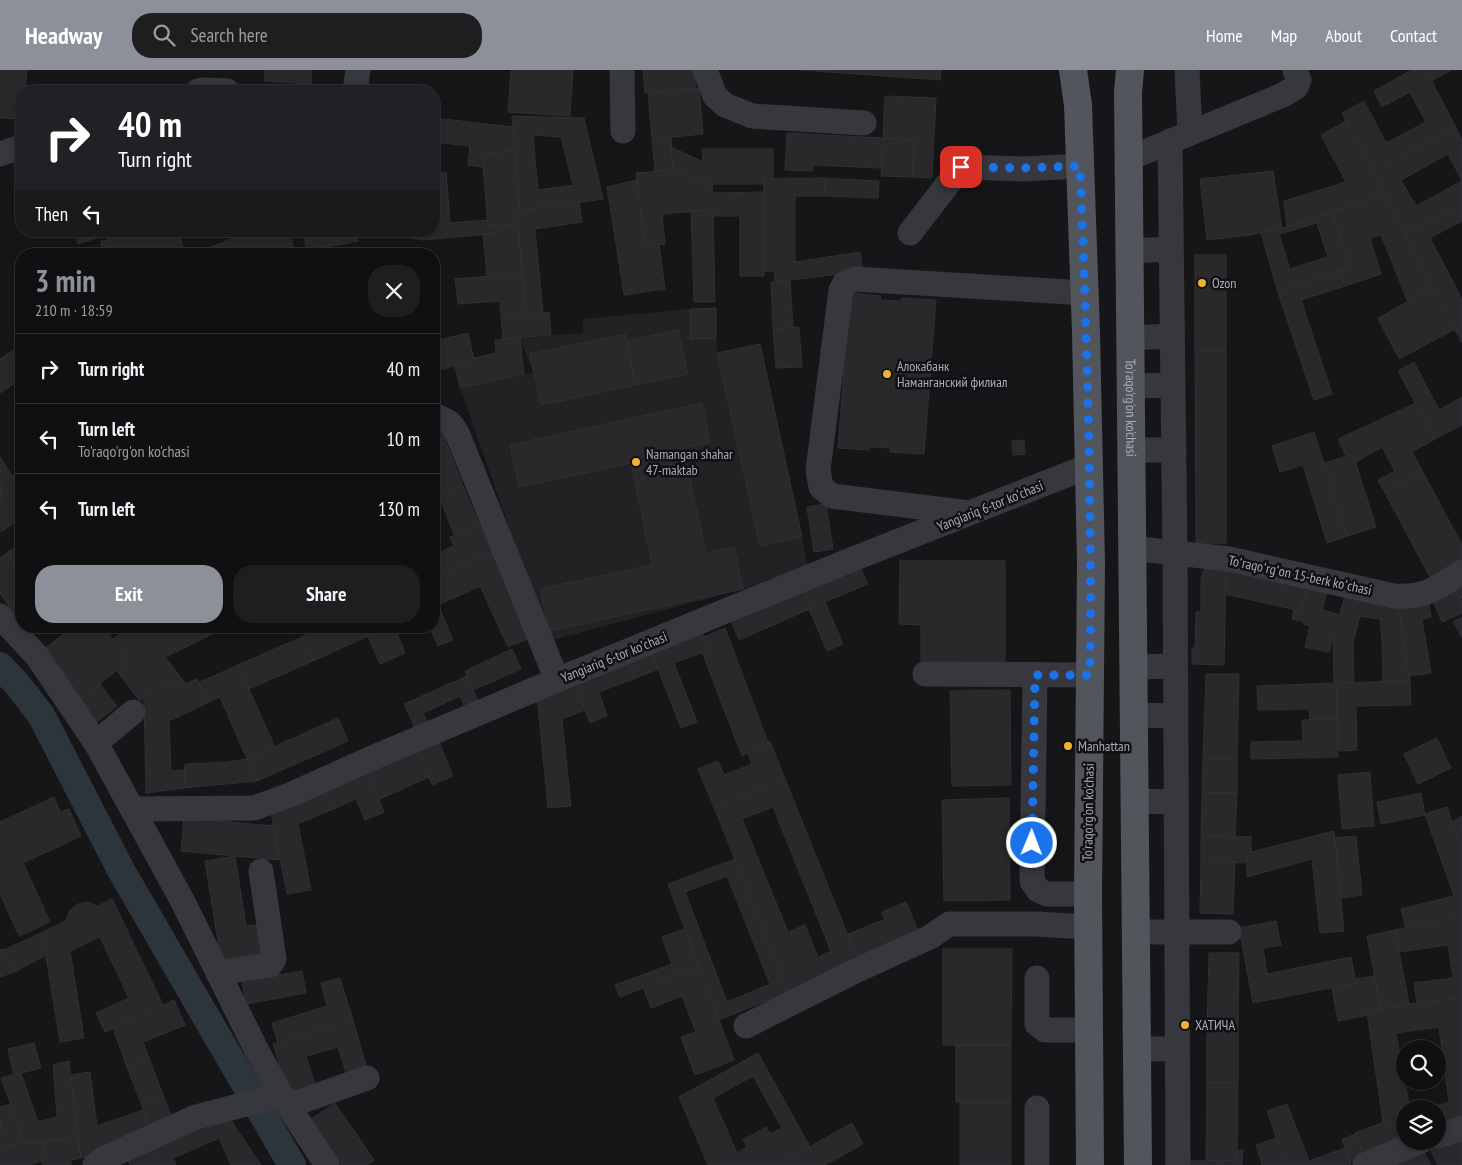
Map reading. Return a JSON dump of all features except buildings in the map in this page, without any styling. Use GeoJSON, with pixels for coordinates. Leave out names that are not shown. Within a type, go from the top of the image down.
{"type":"FeatureCollection","features":[{"type":"Feature","properties":{"kind":"main road","name":"To'raqo'rg'on ko'chasi"},"geometry":{"type":"LineString","coordinates":[[1073,70],[1078,105],[1085,294],[1091,562],[1088,894],[1090,1165]]}},
{"type":"Feature","properties":{"kind":"main road","name":"To'raqo'rg'on ko'chasi"},"geometry":{"type":"LineString","coordinates":[[1130,70],[1128,92],[1130,158],[1131,548],[1138,1165]]}},
{"type":"Feature","properties":{"kind":"street"},"geometry":{"type":"LineString","coordinates":[[356,85],[358,70]]}},
{"type":"Feature","properties":{"kind":"street"},"geometry":{"type":"LineString","coordinates":[[622,70],[623,131]]}},
{"type":"Feature","properties":{"kind":"street"},"geometry":{"type":"LineString","coordinates":[[705,70],[715,96],[725,106],[752,116],[864,123]]}},
{"type":"Feature","properties":{"kind":"street"},"geometry":{"type":"LineString","coordinates":[[1178,1165],[1175,553],[1171,250],[1187,70]]}},
{"type":"Feature","properties":{"kind":"street"},"geometry":{"type":"LineString","coordinates":[[1130,158],[1283,95],[1296,87],[1298,80],[1295,70]]}},
{"type":"Feature","properties":{"kind":"street"},"geometry":{"type":"LineString","coordinates":[[0,154],[15,149]]}},
{"type":"Feature","properties":{"kind":"street"},"geometry":{"type":"LineString","coordinates":[[910,233],[961,167],[1024,168],[1080,166]]}},
{"type":"Feature","properties":{"kind":"street"},"geometry":{"type":"LineString","coordinates":[[1130,251],[1171,250]]}},
{"type":"Feature","properties":{"kind":"street"},"geometry":{"type":"LineString","coordinates":[[973,513],[832,496],[821,487],[818,470],[841,290],[845,283],[855,279],[1085,294]]}},
{"type":"Feature","properties":{"kind":"street"},"geometry":{"type":"LineString","coordinates":[[1130,338],[1172,336]]}},
{"type":"Feature","properties":{"kind":"street"},"geometry":{"type":"LineString","coordinates":[[1131,386],[1173,384]]}},
{"type":"Feature","properties":{"kind":"street"},"geometry":{"type":"LineString","coordinates":[[440,419],[450,423],[458,433],[557,680]]}},
{"type":"Feature","properties":{"kind":"street"},"geometry":{"type":"LineString","coordinates":[[1131,450],[1174,450]]}},
{"type":"Feature","properties":{"kind":"street","name":"Yangiаriq 6-tor koʼchasi"},"geometry":{"type":"LineString","coordinates":[[133,810],[254,808],[290,796],[372,758],[557,680],[848,561],[1089,466]]}},
{"type":"Feature","properties":{"kind":"street","name":"Toʻraqoʻrgʻon 15-berk koʻchasi"},"geometry":{"type":"LineString","coordinates":[[1131,548],[1229,559],[1394,596],[1408,597],[1429,593],[1462,572]]}},
{"type":"Feature","properties":{"kind":"street"},"geometry":{"type":"LineString","coordinates":[[0,616],[15,632]]}},
{"type":"Feature","properties":{"kind":"street"},"geometry":{"type":"LineString","coordinates":[[16,633],[37,656],[96,743],[182,900],[280,1099],[327,1165]]}},
{"type":"Feature","properties":{"kind":"street"},"geometry":{"type":"LineString","coordinates":[[1133,666],[1175,666]]}},
{"type":"Feature","properties":{"kind":"street"},"geometry":{"type":"LineString","coordinates":[[925,674],[1090,675]]}},
{"type":"Feature","properties":{"kind":"street"},"geometry":{"type":"LineString","coordinates":[[1035,675],[1032,881],[1038,890],[1047,894],[1088,894]]}},
{"type":"Feature","properties":{"kind":"street"},"geometry":{"type":"LineString","coordinates":[[96,743],[133,712]]}},
{"type":"Feature","properties":{"kind":"street"},"geometry":{"type":"LineString","coordinates":[[1133,715],[1175,716]]}},
{"type":"Feature","properties":{"kind":"street"},"geometry":{"type":"LineString","coordinates":[[1134,801],[1175,802]]}},
{"type":"Feature","properties":{"kind":"street"},"geometry":{"type":"LineString","coordinates":[[218,973],[270,965],[274,959],[261,871]]}},
{"type":"Feature","properties":{"kind":"street"},"geometry":{"type":"LineString","coordinates":[[746,1026],[851,973],[930,937],[949,924],[1088,927]]}},
{"type":"Feature","properties":{"kind":"street"},"geometry":{"type":"LineString","coordinates":[[1135,932],[1229,932]]}},
{"type":"Feature","properties":{"kind":"street"},"geometry":{"type":"LineString","coordinates":[[1037,978],[1037,1024],[1045,1030],[1088,1030]]}},
{"type":"Feature","properties":{"kind":"street"},"geometry":{"type":"LineString","coordinates":[[1136,1049],[1178,1049]]}},
{"type":"Feature","properties":{"kind":"street"},"geometry":{"type":"LineString","coordinates":[[95,1165],[100,1160],[196,1117],[367,1078]]}},
{"type":"Feature","properties":{"kind":"street"},"geometry":{"type":"LineString","coordinates":[[1037,1108],[1037,1165]]}},
{"type":"Feature","properties":{"kind":"street"},"geometry":{"type":"LineString","coordinates":[[1446,1133],[1462,1128]]}},
{"type":"Feature","properties":{"kind":"street"},"geometry":{"type":"LineString","coordinates":[[1365,1165],[1400,1150]]}},
{"type":"Feature","properties":{"kind":"shaded area","name":"Namangan shahar 47-maktab"},"geometry":{"type":"Polygon","coordinates":[[[716,308],[717,353],[760,344],[808,566],[743,589],[549,641],[460,388],[533,372],[520,338],[583,333],[583,319],[716,308]]]}},
{"type":"Feature","properties":{"kind":"waterway"},"geometry":{"type":"LineString","coordinates":[[0,666],[41,715],[122,872],[292,1165]]}},
{"type":"Feature","properties":{"kind":"place","name":"Ozon"},"geometry":{"type":"Point","coordinates":[1202,283]}},
{"type":"Feature","properties":{"kind":"place","name":"Алокабанк Наманганский филиал"},"geometry":{"type":"Point","coordinates":[887,374]}},
{"type":"Feature","properties":{"kind":"place","name":"Namangan shahar 47-maktab"},"geometry":{"type":"Point","coordinates":[636,462]}},
{"type":"Feature","properties":{"kind":"place","name":"Manhattan"},"geometry":{"type":"Point","coordinates":[1068,746]}},
{"type":"Feature","properties":{"kind":"place","name":"ХАТИЧА"},"geometry":{"type":"Point","coordinates":[1185,1025]}},
{"type":"Feature","properties":{"kind":"route"},"geometry":{"type":"LineString","coordinates":[[961,167],[1024,168],[1080,166],[1090,484],[1090,675],[1035,675],[1032,843]]}}]}
